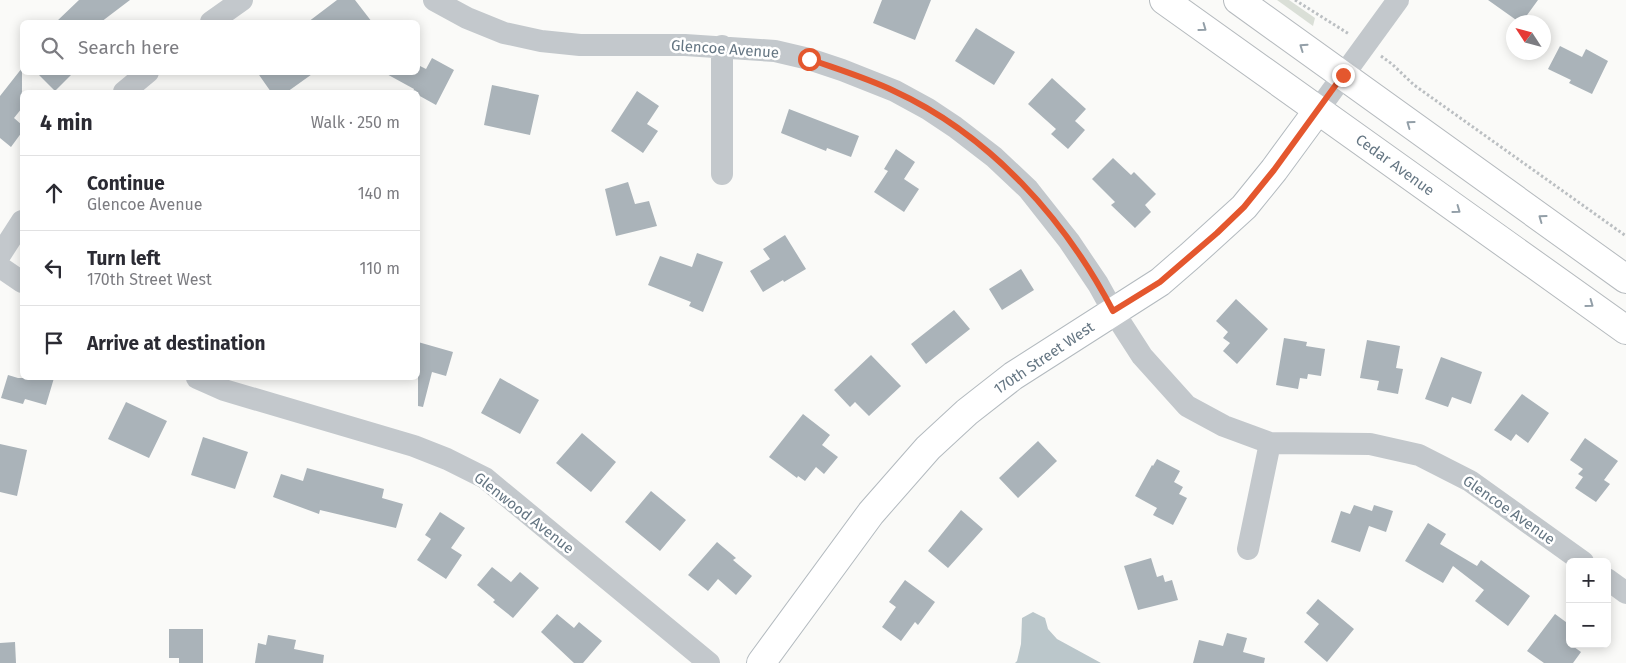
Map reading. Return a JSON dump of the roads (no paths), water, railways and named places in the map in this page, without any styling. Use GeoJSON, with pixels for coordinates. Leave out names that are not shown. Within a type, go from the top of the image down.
{"type":"FeatureCollection","features":[{"type":"Feature","properties":{"kind":"main road","name":"Cedar Avenue"},"geometry":{"type":"LineString","coordinates":[[1164,0],[1626,330]]}},
{"type":"Feature","properties":{"kind":"main road"},"geometry":{"type":"LineString","coordinates":[[1238,0],[1626,278]]}},
{"type":"Feature","properties":{"kind":"main road","name":"170th Street West"},"geometry":{"type":"LineString","coordinates":[[761,663],[871,513],[928,448],[968,412],[1013,376],[1160,282],[1217,233],[1244,207],[1318,110]]}},
{"type":"Feature","properties":{"kind":"street"},"geometry":{"type":"LineString","coordinates":[[214,20],[242,0]]}},
{"type":"Feature","properties":{"kind":"street","name":"Glencoe Avenue"},"geometry":{"type":"LineString","coordinates":[[434,0],[467,18],[504,33],[541,41],[580,45],[685,44],[775,51],[834,68],[895,91],[928,109],[955,127],[994,157],[1028,189],[1070,241],[1142,356],[1187,406],[1224,426],[1270,443],[1370,444],[1419,455],[1470,481],[1576,558]]}},
{"type":"Feature","properties":{"kind":"street","name":"170th Street West"},"geometry":{"type":"LineString","coordinates":[[1318,110],[1364,44],[1398,0]]}},
{"type":"Feature","properties":{"kind":"street"},"geometry":{"type":"LineString","coordinates":[[722,46],[722,174]]}},
{"type":"Feature","properties":{"kind":"street"},"geometry":{"type":"LineString","coordinates":[[126,90],[144,75]]}},
{"type":"Feature","properties":{"kind":"street"},"geometry":{"type":"LineString","coordinates":[[0,256],[20,224]]}},
{"type":"Feature","properties":{"kind":"street"},"geometry":{"type":"LineString","coordinates":[[0,267],[20,281]]}},
{"type":"Feature","properties":{"kind":"street","name":"Glenwood Avenue"},"geometry":{"type":"LineString","coordinates":[[202,380],[224,390],[414,446],[484,478],[710,663]]}},
{"type":"Feature","properties":{"kind":"street"},"geometry":{"type":"LineString","coordinates":[[1248,549],[1270,443]]}},
{"type":"Feature","properties":{"kind":"street"},"geometry":{"type":"LineString","coordinates":[[1611,583],[1626,593]]}}]}
